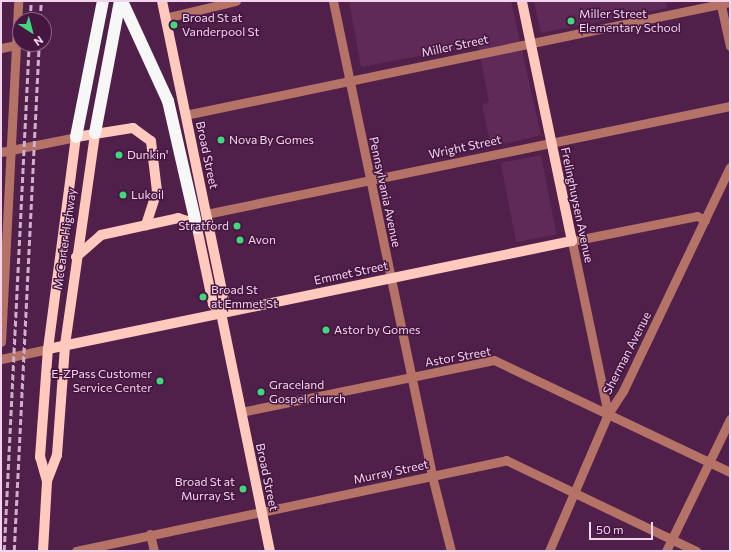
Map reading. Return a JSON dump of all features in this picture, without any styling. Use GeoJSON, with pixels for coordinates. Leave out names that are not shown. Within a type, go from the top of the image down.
{"type":"FeatureCollection","features":[{"type":"Feature","properties":{"kind":"highway","name":"McCarter Highway"},"geometry":{"type":"LineString","coordinates":[[76,137],[102,1]]}},
{"type":"Feature","properties":{"kind":"highway","name":"McCarter Highway"},"geometry":{"type":"LineString","coordinates":[[95,133],[121,1]]}},
{"type":"Feature","properties":{"kind":"highway"},"geometry":{"type":"LineString","coordinates":[[121,1],[148,54],[176,127],[197,228]]}},
{"type":"Feature","properties":{"kind":"main road","name":"Broad Street"},"geometry":{"type":"LineString","coordinates":[[162,1],[224,302],[221,313],[270,551]]}},
{"type":"Feature","properties":{"kind":"main road","name":"Frelinghuysen Avenue"},"geometry":{"type":"LineString","coordinates":[[522,1],[550,142],[572,241]]}},
{"type":"Feature","properties":{"kind":"main road"},"geometry":{"type":"LineString","coordinates":[[76,137],[133,128],[151,141],[157,191],[154,208],[146,225]]}},
{"type":"Feature","properties":{"kind":"main road","name":"McCarter Highway"},"geometry":{"type":"LineString","coordinates":[[43,551],[47,481],[57,455],[65,345],[76,257],[95,133]]}},
{"type":"Feature","properties":{"kind":"main road","name":"McCarter Highway"},"geometry":{"type":"LineString","coordinates":[[47,481],[40,457],[48,349],[76,137]]}},
{"type":"Feature","properties":{"kind":"main road"},"geometry":{"type":"LineString","coordinates":[[76,257],[101,235],[178,218],[197,228]]}},
{"type":"Feature","properties":{"kind":"main road","name":"Broad Street"},"geometry":{"type":"LineString","coordinates":[[197,228],[213,304],[221,313]]}},
{"type":"Feature","properties":{"kind":"main road","name":"Emmet Street"},"geometry":{"type":"LineString","coordinates":[[48,349],[572,241]]}},
{"type":"Feature","properties":{"kind":"street"},"geometry":{"type":"LineString","coordinates":[[18,1],[18,12]]}},
{"type":"Feature","properties":{"kind":"street"},"geometry":{"type":"LineString","coordinates":[[165,18],[236,1]]}},
{"type":"Feature","properties":{"kind":"street","name":"Pennsylvania Avenue"},"geometry":{"type":"LineString","coordinates":[[333,1],[432,476],[451,551]]}},
{"type":"Feature","properties":{"kind":"street"},"geometry":{"type":"LineString","coordinates":[[724,2],[730,46]]}},
{"type":"Feature","properties":{"kind":"street","name":"Miller Street"},"geometry":{"type":"LineString","coordinates":[[185,115],[724,2]]}},
{"type":"Feature","properties":{"kind":"street"},"geometry":{"type":"LineString","coordinates":[[1,48],[12,46]]}},
{"type":"Feature","properties":{"kind":"street"},"geometry":{"type":"LineString","coordinates":[[1,342],[5,152],[15,52]]}},
{"type":"Feature","properties":{"kind":"street","name":"Wright Street"},"geometry":{"type":"LineString","coordinates":[[206,214],[730,106]]}},
{"type":"Feature","properties":{"kind":"street"},"geometry":{"type":"LineString","coordinates":[[5,152],[76,137]]}},
{"type":"Feature","properties":{"kind":"street","name":"Sherman Avenue"},"geometry":{"type":"LineString","coordinates":[[549,551],[608,414],[730,167]]}},
{"type":"Feature","properties":{"kind":"street","name":"Emmet Street"},"geometry":{"type":"LineString","coordinates":[[572,241],[697,216],[705,220]]}},
{"type":"Feature","properties":{"kind":"street","name":"Frelinghuysen Avenue"},"geometry":{"type":"LineString","coordinates":[[572,241],[608,414]]}},
{"type":"Feature","properties":{"kind":"street","name":"Emmet Street"},"geometry":{"type":"LineString","coordinates":[[1,359],[48,349]]}},
{"type":"Feature","properties":{"kind":"street","name":"Astor Street"},"geometry":{"type":"LineString","coordinates":[[241,412],[494,360],[730,472]]}},
{"type":"Feature","properties":{"kind":"street"},"geometry":{"type":"LineString","coordinates":[[666,551],[730,419]]}},
{"type":"Feature","properties":{"kind":"street","name":"Murray Street"},"geometry":{"type":"LineString","coordinates":[[76,551],[150,534],[506,460],[696,551]]}},
{"type":"Feature","properties":{"kind":"street"},"geometry":{"type":"LineString","coordinates":[[150,534],[154,551]]}},
{"type":"Feature","properties":{"kind":"shaded area"},"geometry":{"type":"Polygon","coordinates":[[[349,1],[511,1],[541,135],[491,147],[482,105],[489,102],[478,45],[361,67],[349,1]]]}},
{"type":"Feature","properties":{"kind":"shaded area","name":"Miller Street Elementary School"},"geometry":{"type":"Polygon","coordinates":[[[534,1],[666,1],[667,8],[541,33],[534,1]]]}},
{"type":"Feature","properties":{"kind":"shaded area"},"geometry":{"type":"Polygon","coordinates":[[[541,155],[556,235],[516,242],[501,163],[541,155]]]}},
{"type":"Feature","properties":{"kind":"railway"},"geometry":{"type":"LineString","coordinates":[[30,12],[31,1]]}},
{"type":"Feature","properties":{"kind":"railway"},"geometry":{"type":"LineString","coordinates":[[40,12],[41,1]]}},
{"type":"Feature","properties":{"kind":"railway"},"geometry":{"type":"LineString","coordinates":[[4,551],[29,52]]}},
{"type":"Feature","properties":{"kind":"railway"},"geometry":{"type":"LineString","coordinates":[[14,551],[39,52]]}},
{"type":"Feature","properties":{"kind":"place","name":"Miller Street Elementary School"},"geometry":{"type":"Point","coordinates":[571,21]}},
{"type":"Feature","properties":{"kind":"place","name":"Broad St at Vanderpool St"},"geometry":{"type":"Point","coordinates":[174,25]}},
{"type":"Feature","properties":{"kind":"place","name":"Nova By Gomes"},"geometry":{"type":"Point","coordinates":[221,140]}},
{"type":"Feature","properties":{"kind":"place","name":"Dunkin'"},"geometry":{"type":"Point","coordinates":[119,155]}},
{"type":"Feature","properties":{"kind":"place","name":"Lukoil"},"geometry":{"type":"Point","coordinates":[123,195]}},
{"type":"Feature","properties":{"kind":"place","name":"Stratford"},"geometry":{"type":"Point","coordinates":[237,226]}},
{"type":"Feature","properties":{"kind":"place","name":"Avon"},"geometry":{"type":"Point","coordinates":[240,240]}},
{"type":"Feature","properties":{"kind":"place","name":"Broad St at Emmet St"},"geometry":{"type":"Point","coordinates":[203,297]}},
{"type":"Feature","properties":{"kind":"place","name":"Astor by Gomes"},"geometry":{"type":"Point","coordinates":[326,330]}},
{"type":"Feature","properties":{"kind":"place","name":"E-ZPass Customer Service Center"},"geometry":{"type":"Point","coordinates":[160,381]}},
{"type":"Feature","properties":{"kind":"place","name":"Graceland Gospel church"},"geometry":{"type":"Point","coordinates":[261,392]}},
{"type":"Feature","properties":{"kind":"place","name":"Broad St at Murray St"},"geometry":{"type":"Point","coordinates":[243,489]}}]}
